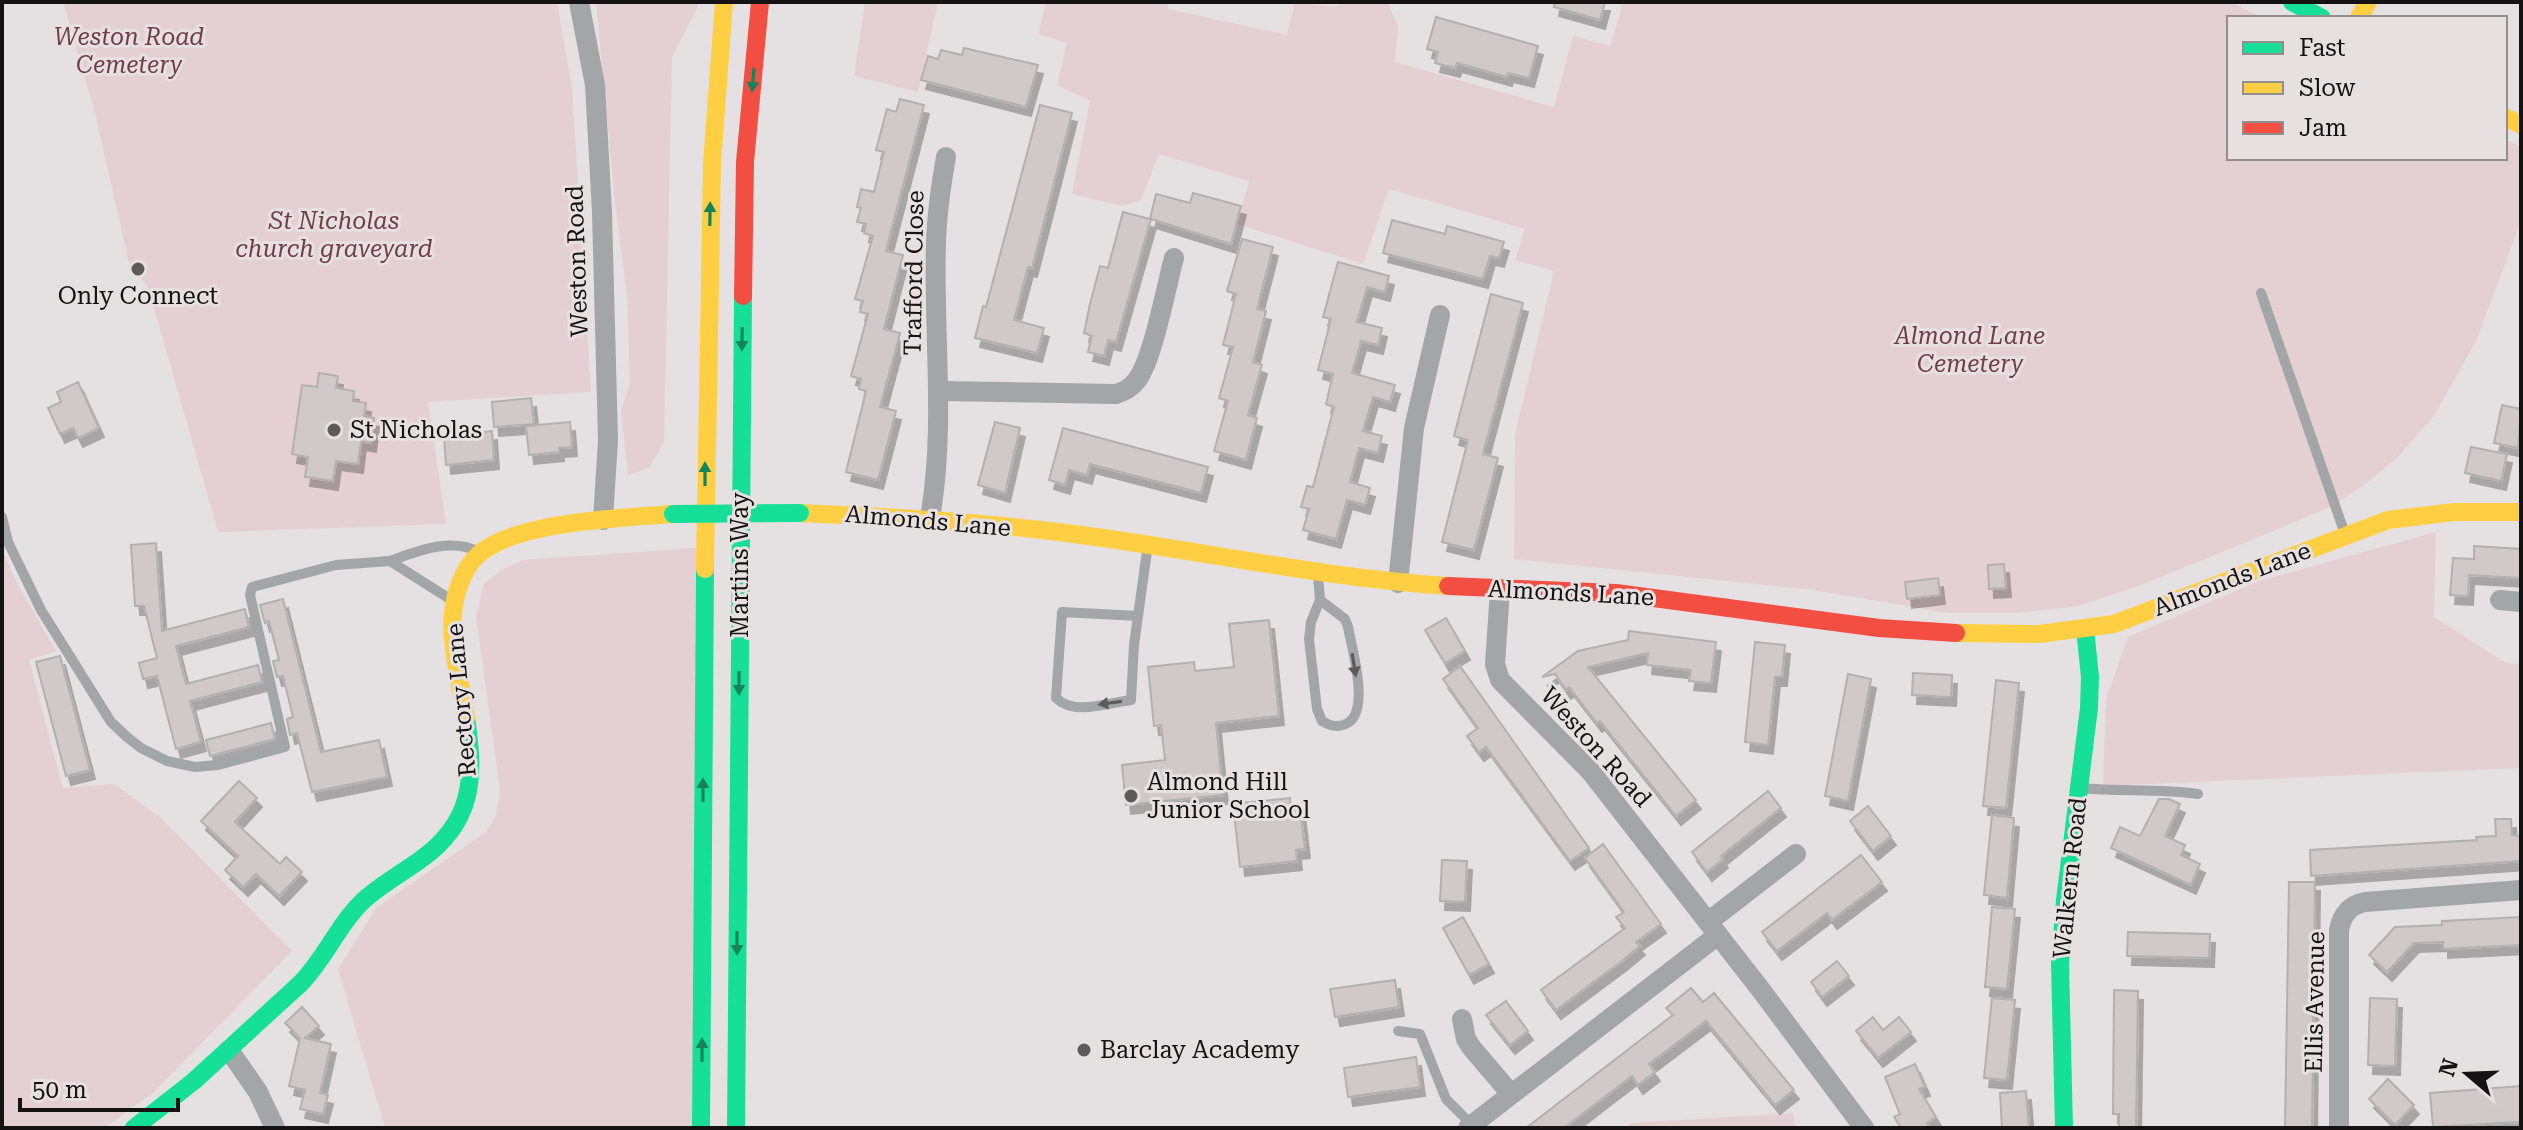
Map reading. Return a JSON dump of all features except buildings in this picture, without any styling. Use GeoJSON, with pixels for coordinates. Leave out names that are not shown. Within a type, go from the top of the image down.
{"type":"FeatureCollection","features":[{"type":"Feature","properties":{"kind":"street","name":"Weston Road"},"geometry":{"type":"LineString","coordinates":[[579,2],[595,85],[601,199],[608,440],[603,520]]}},
{"type":"Feature","properties":{"kind":"street"},"geometry":{"type":"LineString","coordinates":[[701,1128],[706,390],[712,164],[724,2]]}},
{"type":"Feature","properties":{"kind":"street","name":"Martins Way"},"geometry":{"type":"LineString","coordinates":[[736,1128],[745,162],[760,2]]}},
{"type":"Feature","properties":{"kind":"street"},"geometry":{"type":"LineString","coordinates":[[2292,2],[2318,16]]}},
{"type":"Feature","properties":{"kind":"street","name":"Trafford Close"},"geometry":{"type":"LineString","coordinates":[[930,518],[939,457],[936,244],[938,202],[946,157]]}},
{"type":"Feature","properties":{"kind":"street"},"geometry":{"type":"LineString","coordinates":[[938,391],[1116,394],[1127,390],[1141,375],[1149,354],[1174,258]]}},
{"type":"Feature","properties":{"kind":"street"},"geometry":{"type":"LineString","coordinates":[[1398,583],[1414,428],[1440,315]]}},
{"type":"Feature","properties":{"kind":"street","name":"Almonds Lane"},"geometry":{"type":"LineString","coordinates":[[603,520],[673,514],[800,513],[930,518],[1075,534],[1398,583],[1616,593],[1943,634],[2039,634],[2085,629],[2125,620],[2388,520],[2463,510],[2521,512]]}},
{"type":"Feature","properties":{"kind":"street","name":"Rectory Lane"},"geometry":{"type":"LineString","coordinates":[[134,1128],[229,1050],[310,973],[363,901],[409,869],[445,838],[465,806],[472,777],[453,626],[454,602],[461,579],[481,553],[500,539],[516,533],[603,520]]}},
{"type":"Feature","properties":{"kind":"street","name":"Weston Road"},"geometry":{"type":"LineString","coordinates":[[1500,590],[1495,664],[1500,680],[1591,772],[1864,1128]]}},
{"type":"Feature","properties":{"kind":"street"},"geometry":{"type":"LineString","coordinates":[[2500,600],[2521,602]]}},
{"type":"Feature","properties":{"kind":"street","name":"Walkern Road"},"geometry":{"type":"LineString","coordinates":[[2064,1128],[2060,964],[2090,677],[2085,629]]}},
{"type":"Feature","properties":{"kind":"street"},"geometry":{"type":"LineString","coordinates":[[1469,1126],[1713,929],[1796,854]]}},
{"type":"Feature","properties":{"kind":"street","name":"Ellis Avenue"},"geometry":{"type":"LineString","coordinates":[[2339,1128],[2339,930],[2346,913],[2365,902],[2521,890]]}},
{"type":"Feature","properties":{"kind":"street"},"geometry":{"type":"LineString","coordinates":[[1462,1019],[1471,1047],[1511,1094]]}},
{"type":"Feature","properties":{"kind":"street"},"geometry":{"type":"LineString","coordinates":[[229,1050],[258,1092],[275,1128]]}},
{"type":"Feature","properties":{"kind":"lane"},"geometry":{"type":"LineString","coordinates":[[2261,293],[2345,536]]}},
{"type":"Feature","properties":{"kind":"lane"},"geometry":{"type":"LineString","coordinates":[[2,517],[8,542],[41,610],[111,722],[141,748],[179,765],[218,765],[285,747],[250,595],[252,587],[336,565],[390,561],[424,549],[457,544],[467,545],[481,553]]}},
{"type":"Feature","properties":{"kind":"lane"},"geometry":{"type":"LineString","coordinates":[[1138,616],[1062,612],[1056,698],[1062,703],[1080,707],[1131,700],[1147,546]]}},
{"type":"Feature","properties":{"kind":"lane"},"geometry":{"type":"LineString","coordinates":[[390,561],[454,602]]}},
{"type":"Feature","properties":{"kind":"lane"},"geometry":{"type":"LineString","coordinates":[[1318,573],[1320,600],[1311,622],[1309,639],[1317,709],[1322,721],[1339,726],[1351,722],[1356,716],[1360,697],[1345,619],[1320,600]]}},
{"type":"Feature","properties":{"kind":"lane"},"geometry":{"type":"LineString","coordinates":[[2080,788],[2168,790],[2198,794]]}},
{"type":"Feature","properties":{"kind":"lane"},"geometry":{"type":"LineString","coordinates":[[1398,1031],[1420,1034],[1446,1099],[1469,1126]]}},
{"type":"Feature","properties":{"kind":"green space","name":"St Nicholas church graveyard"},"geometry":{"type":"Polygon","coordinates":[[[63,2],[557,2],[572,88],[591,392],[428,402],[446,524],[218,532],[148,287],[129,263],[95,113],[63,2]]]}},
{"type":"Feature","properties":{"kind":"green space"},"geometry":{"type":"Polygon","coordinates":[[[596,2],[700,2],[672,57],[664,442],[649,468],[628,475],[621,411],[630,383],[627,295],[596,2]]]}},
{"type":"Feature","properties":{"kind":"green space"},"geometry":{"type":"Polygon","coordinates":[[[865,2],[938,2],[918,92],[854,76],[865,2]]]}},
{"type":"Feature","properties":{"kind":"green space","name":"Almond Lane Cemetery"},"geometry":{"type":"Polygon","coordinates":[[[1046,2],[1168,2],[1168,9],[1287,35],[1295,2],[1335,7],[1344,2],[1388,4],[1398,26],[1395,62],[1554,107],[1573,36],[1610,46],[1623,3],[1628,2],[2231,2],[2259,16],[2227,16],[2227,160],[2507,160],[2507,140],[2521,147],[2521,221],[2476,341],[2434,416],[2396,459],[2330,507],[2141,585],[2079,606],[2016,613],[1948,613],[1813,590],[1514,559],[1515,434],[1554,271],[1515,260],[1525,229],[1389,189],[1363,264],[1237,224],[1249,181],[1159,154],[1141,200],[1122,206],[1072,194],[1090,101],[1057,85],[1067,43],[1038,34],[1046,2]]]}},
{"type":"Feature","properties":{"kind":"green space"},"geometry":{"type":"Polygon","coordinates":[[[2436,532],[2434,617],[2506,663],[2521,664],[2521,768],[2103,786],[2106,699],[2128,637],[2259,581],[2436,532]]]}},
{"type":"Feature","properties":{"kind":"green space"},"geometry":{"type":"Polygon","coordinates":[[[2,548],[15,579],[56,651],[29,660],[63,788],[114,784],[161,818],[292,951],[154,1092],[105,1128],[2,1128],[2,548]]]}},
{"type":"Feature","properties":{"kind":"green space"},"geometry":{"type":"Polygon","coordinates":[[[696,548],[693,1128],[385,1128],[338,969],[376,908],[486,832],[496,816],[500,790],[476,616],[484,584],[501,570],[523,560],[696,548]]]}},
{"type":"Feature","properties":{"kind":"green space"},"geometry":{"type":"Polygon","coordinates":[[[1793,1113],[1795,1128],[1625,1128],[1631,1123],[1793,1113]]]}},
{"type":"Feature","properties":{"kind":"traffic: fast"},"geometry":{"type":"LineString","coordinates":[[2292,2],[2318,16]]}},
{"type":"Feature","properties":{"kind":"traffic: fast"},"geometry":{"type":"LineString","coordinates":[[736,1128],[743,296]]}},
{"type":"Feature","properties":{"kind":"traffic: fast"},"geometry":{"type":"LineString","coordinates":[[673,514],[800,513]]}},
{"type":"Feature","properties":{"kind":"traffic: fast"},"geometry":{"type":"LineString","coordinates":[[701,1128],[705,569]]}},
{"type":"Feature","properties":{"kind":"traffic: fast"},"geometry":{"type":"LineString","coordinates":[[2064,1128],[2060,964],[2089,708],[2090,677],[2085,629]]}},
{"type":"Feature","properties":{"kind":"traffic: fast"},"geometry":{"type":"LineString","coordinates":[[134,1128],[194,1081],[301,983],[365,899],[420,860],[451,830],[461,814],[470,779],[466,718]]}},
{"type":"Feature","properties":{"kind":"traffic: slow"},"geometry":{"type":"LineString","coordinates":[[705,569],[712,164],[724,2]]}},
{"type":"Feature","properties":{"kind":"traffic: slow"},"geometry":{"type":"LineString","coordinates":[[2360,16],[2368,2]]}},
{"type":"Feature","properties":{"kind":"traffic: slow"},"geometry":{"type":"LineString","coordinates":[[2507,118],[2521,125]]}},
{"type":"Feature","properties":{"kind":"traffic: slow"},"geometry":{"type":"LineString","coordinates":[[1956,633],[2039,634],[2114,624],[2388,520],[2454,512],[2521,512]]}},
{"type":"Feature","properties":{"kind":"traffic: slow"},"geometry":{"type":"LineString","coordinates":[[800,513],[937,520],[1040,530],[1354,577],[1448,586]]}},
{"type":"Feature","properties":{"kind":"traffic: slow"},"geometry":{"type":"LineString","coordinates":[[466,718],[452,626],[460,583],[476,557],[492,545],[541,529],[598,520],[673,514]]}},
{"type":"Feature","properties":{"kind":"traffic: jam"},"geometry":{"type":"LineString","coordinates":[[743,296],[745,162],[760,2]]}},
{"type":"Feature","properties":{"kind":"traffic: jam"},"geometry":{"type":"LineString","coordinates":[[1448,586],[1616,593],[1879,628],[1956,633]]}},
{"type":"Feature","properties":{"kind":"place","name":"Only Connect"},"geometry":{"type":"Point","coordinates":[138,269]}},
{"type":"Feature","properties":{"kind":"place","name":"St Nicholas"},"geometry":{"type":"Point","coordinates":[334,430]}},
{"type":"Feature","properties":{"kind":"place","name":"Almond Hill Junior School"},"geometry":{"type":"Point","coordinates":[1131,796]}},
{"type":"Feature","properties":{"kind":"place","name":"Barclay Academy"},"geometry":{"type":"Point","coordinates":[1084,1050]}},
{"type":"Feature","properties":{"kind":"park label","name":"Weston Road Cemetery"},"geometry":{"type":"Point","coordinates":[129,51]}}]}
